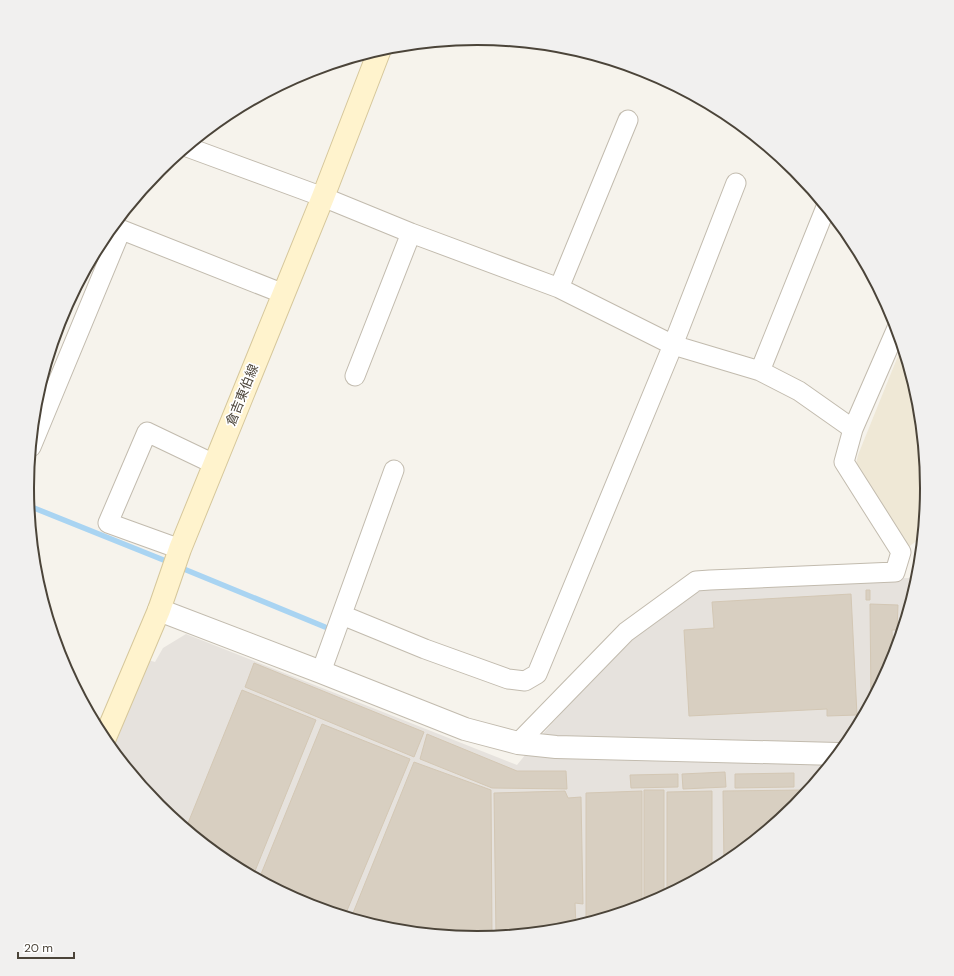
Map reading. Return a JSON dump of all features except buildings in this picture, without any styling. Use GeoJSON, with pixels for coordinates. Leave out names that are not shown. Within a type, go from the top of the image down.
{"type":"FeatureCollection","features":[{"type":"Feature","properties":{"kind":"main road","name":"倉吉東伯線"},"geometry":{"type":"LineString","coordinates":[[108,732],[159,610],[180,549],[284,294],[377,57]]}},
{"type":"Feature","properties":{"kind":"street"},"geometry":{"type":"LineString","coordinates":[[559,288],[628,120]]}},
{"type":"Feature","properties":{"kind":"street"},"geometry":{"type":"LineString","coordinates":[[192,149],[559,288],[673,344],[760,372],[799,391],[854,430]]}},
{"type":"Feature","properties":{"kind":"street"},"geometry":{"type":"LineString","coordinates":[[342,615],[425,649],[508,679],[525,681],[537,674],[673,344],[736,183]]}},
{"type":"Feature","properties":{"kind":"street"},"geometry":{"type":"LineString","coordinates":[[760,372],[824,213]]}},
{"type":"Feature","properties":{"kind":"street"},"geometry":{"type":"LineString","coordinates":[[118,229],[284,294]]}},
{"type":"Feature","properties":{"kind":"street"},"geometry":{"type":"LineString","coordinates":[[355,376],[411,233]]}},
{"type":"Feature","properties":{"kind":"street"},"geometry":{"type":"LineString","coordinates":[[38,428],[115,234]]}},
{"type":"Feature","properties":{"kind":"street"},"geometry":{"type":"LineString","coordinates":[[518,743],[626,632],[696,581],[895,572],[901,552],[844,462],[854,430],[893,338]]}},
{"type":"Feature","properties":{"kind":"street"},"geometry":{"type":"LineString","coordinates":[[180,549],[108,523],[147,432],[214,464]]}},
{"type":"Feature","properties":{"kind":"street"},"geometry":{"type":"LineString","coordinates":[[321,672],[394,470]]}},
{"type":"Feature","properties":{"kind":"street"},"geometry":{"type":"LineString","coordinates":[[159,610],[465,729],[518,743],[556,747],[831,754]]}},
{"type":"Feature","properties":{"kind":"shaded area"},"geometry":{"type":"Polygon","coordinates":[[[899,354],[905,373],[911,402],[919,459],[920,488],[917,541],[907,548],[856,464],[858,455],[899,354]]]}},
{"type":"Feature","properties":{"kind":"shaded area"},"geometry":{"type":"Polygon","coordinates":[[[911,576],[905,603],[886,658],[874,684],[861,710],[845,734],[810,780],[769,821],[747,839],[698,872],[647,897],[592,916],[535,927],[506,930],[448,930],[419,927],[362,916],[307,897],[255,872],[207,839],[164,801],[144,780],[116,743],[148,660],[155,662],[163,648],[186,634],[517,765],[539,738],[616,652],[699,584],[909,578],[911,576]]]}},
{"type":"Feature","properties":{"kind":"waterway"},"geometry":{"type":"LineString","coordinates":[[35,508],[171,563]]}},
{"type":"Feature","properties":{"kind":"waterway"},"geometry":{"type":"LineString","coordinates":[[179,567],[325,627]]}}]}
